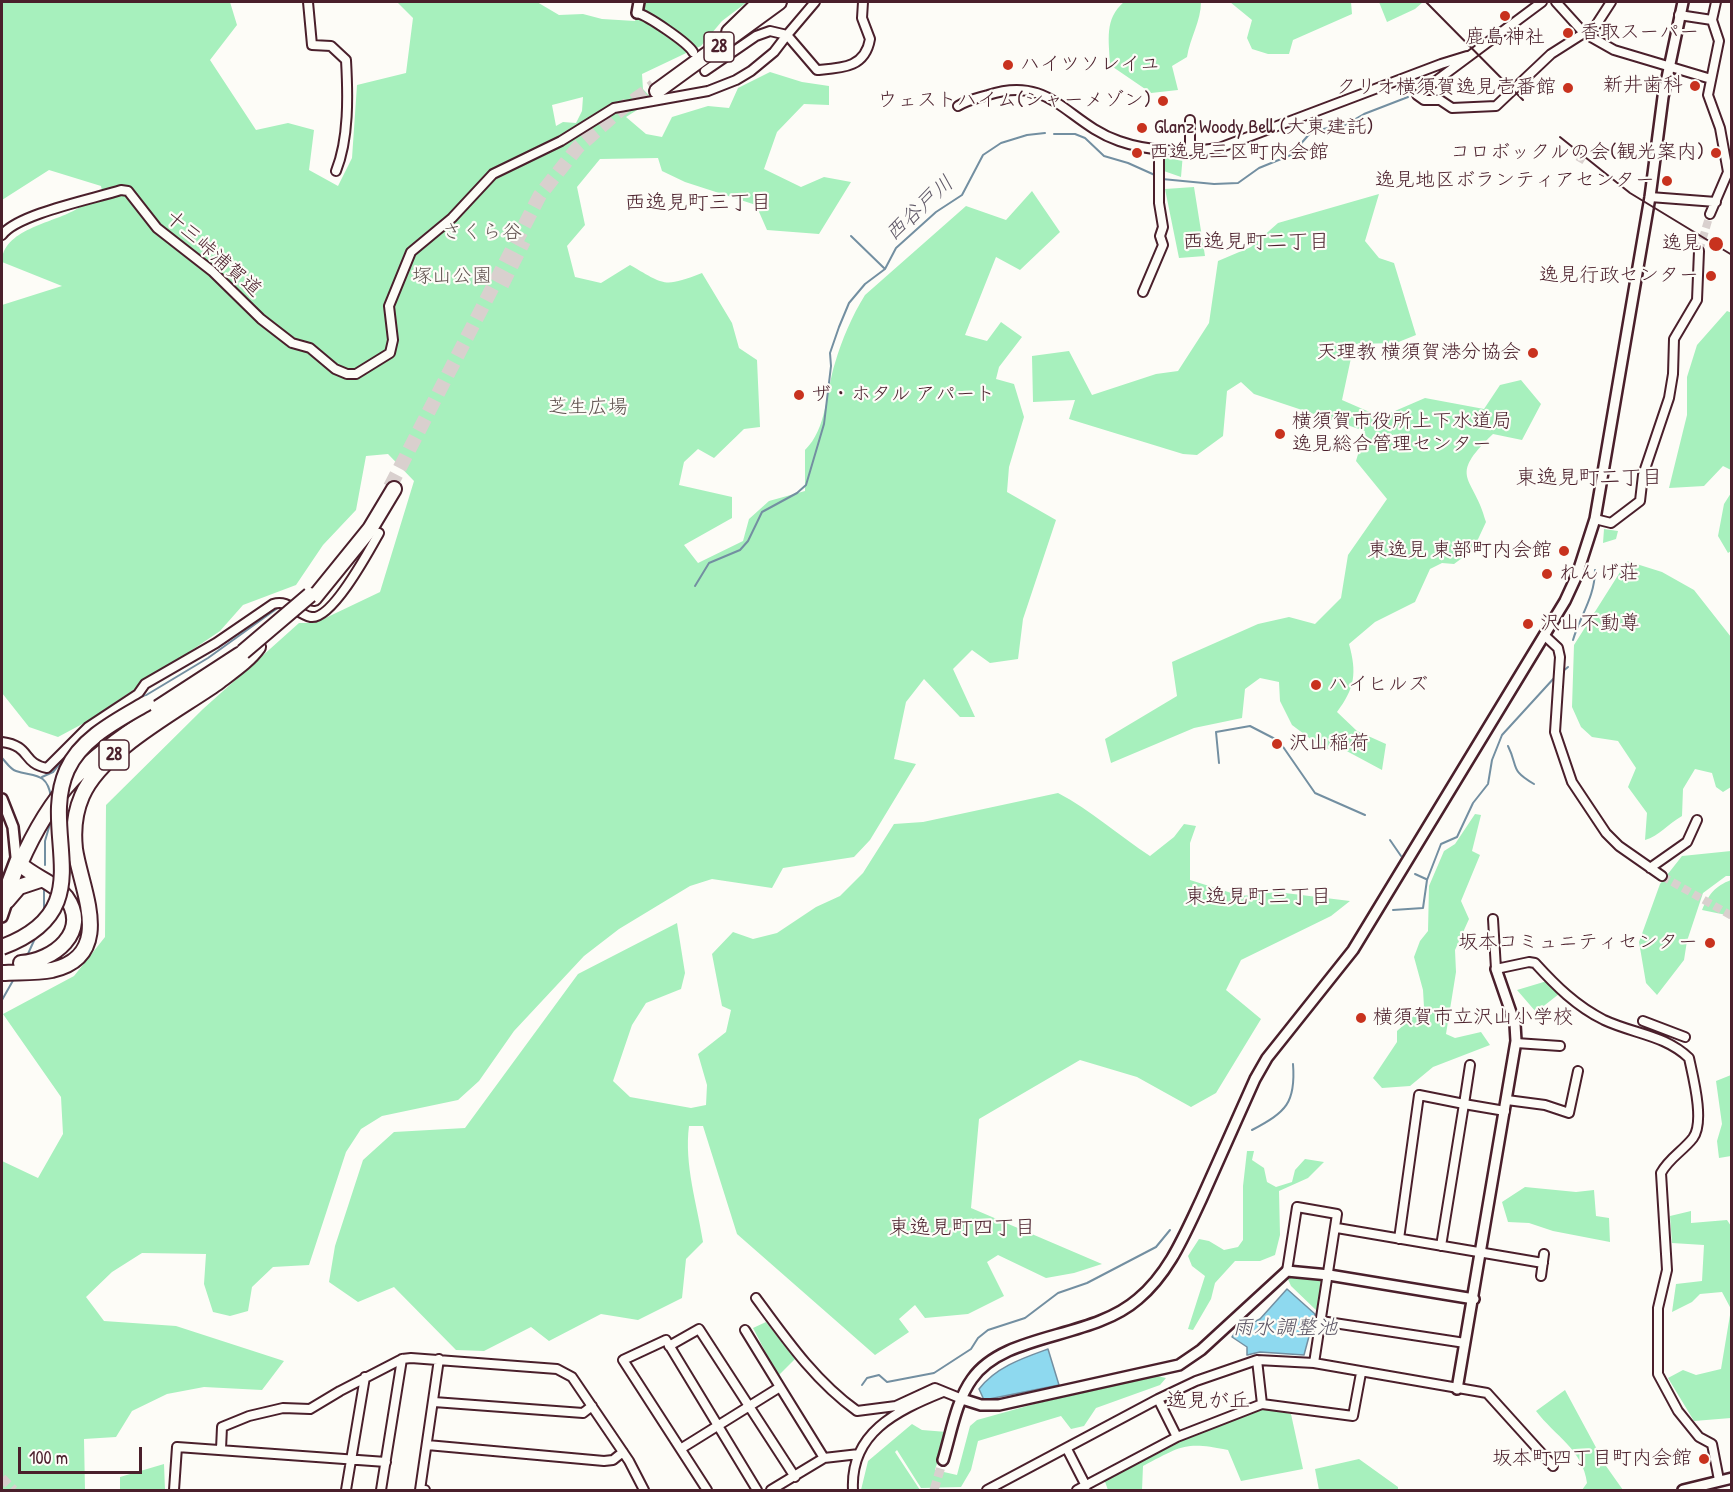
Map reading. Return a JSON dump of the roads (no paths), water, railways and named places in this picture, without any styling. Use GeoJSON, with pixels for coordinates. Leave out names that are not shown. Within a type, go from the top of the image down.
{"type":"FeatureCollection","features":[{"type":"Feature","properties":{"kind":"highway","name":"28"},"geometry":{"type":"LineString","coordinates":[[760,2],[719,41],[656,88],[779,2]]}},
{"type":"Feature","properties":{"kind":"highway","name":"28"},"geometry":{"type":"LineString","coordinates":[[28,967],[52,969],[68,963],[77,956],[87,941],[90,906],[74,839],[77,809],[94,775],[114,756],[247,652],[312,597],[356,548],[392,488]]}},
{"type":"Feature","properties":{"kind":"highway","name":"28"},"geometry":{"type":"LineString","coordinates":[[2,947],[34,929],[43,921],[58,897],[63,876],[60,800],[64,778],[72,761],[95,736],[147,703],[247,652]]}},
{"type":"Feature","properties":{"kind":"highway"},"geometry":{"type":"LineString","coordinates":[[18,861],[47,806],[59,789],[103,743],[247,652]]}},
{"type":"Feature","properties":{"kind":"highway"},"geometry":{"type":"LineString","coordinates":[[2,973],[55,963],[66,955],[78,940],[82,913],[71,890],[57,878],[18,861]]}},
{"type":"Feature","properties":{"kind":"highway"},"geometry":{"type":"LineString","coordinates":[[2,965],[28,967],[51,956],[62,949],[70,936],[73,922],[72,909],[66,897],[40,880],[18,861]]}},
{"type":"Feature","properties":{"kind":"highway"},"geometry":{"type":"LineString","coordinates":[[4,898],[19,887],[40,880]]}},
{"type":"Feature","properties":{"kind":"street"},"geometry":{"type":"LineString","coordinates":[[308,2],[312,45],[331,46],[346,60],[347,82],[342,157],[336,171]]}},
{"type":"Feature","properties":{"kind":"street"},"geometry":{"type":"LineString","coordinates":[[639,2],[637,13],[651,18],[662,29],[686,43],[693,52]]}},
{"type":"Feature","properties":{"kind":"street"},"geometry":{"type":"LineString","coordinates":[[787,35],[815,2]]}},
{"type":"Feature","properties":{"kind":"street"},"geometry":{"type":"LineString","coordinates":[[705,71],[756,36],[770,31],[787,35],[817,70],[845,68],[865,56],[870,39],[862,18],[863,2]]}},
{"type":"Feature","properties":{"kind":"street"},"geometry":{"type":"LineString","coordinates":[[1542,2],[1467,56],[1417,96],[1424,100],[1440,100],[1452,108],[1496,106],[1551,54],[1587,34],[1611,2]]}},
{"type":"Feature","properties":{"kind":"street"},"geometry":{"type":"LineString","coordinates":[[1556,2],[1587,34],[1614,50],[1711,79]]}},
{"type":"Feature","properties":{"kind":"street"},"geometry":{"type":"LineString","coordinates":[[943,1460],[962,1399],[972,1378],[996,1358],[1032,1341],[1092,1326],[1123,1311],[1139,1299],[1168,1265],[1263,1065],[1353,950],[1544,635],[1577,575],[1595,519],[1650,196],[1669,66],[1683,2]]}},
{"type":"Feature","properties":{"kind":"street"},"geometry":{"type":"LineString","coordinates":[[1710,214],[1728,172],[1720,128],[1708,95],[1719,41],[1712,20],[1716,2]]}},
{"type":"Feature","properties":{"kind":"street"},"geometry":{"type":"LineString","coordinates":[[1679,15],[1712,20]]}},
{"type":"Feature","properties":{"kind":"street","name":"十三峠浦賀道"},"geometry":{"type":"LineString","coordinates":[[2,235],[11,225],[33,216],[121,190],[128,191],[157,228],[212,271],[261,319],[292,343],[310,348],[335,369],[347,374],[356,374],[367,364],[387,357],[393,339],[389,306],[411,252],[452,218],[493,174],[568,137],[614,108],[708,91],[736,80],[774,52],[787,35]]}},
{"type":"Feature","properties":{"kind":"street"},"geometry":{"type":"LineString","coordinates":[[958,106],[1000,91],[1019,89],[1043,93],[1101,133],[1121,142],[1159,149],[1190,151],[1219,148],[1467,56]]}},
{"type":"Feature","properties":{"kind":"street"},"geometry":{"type":"LineString","coordinates":[[1190,120],[1190,151]]}},
{"type":"Feature","properties":{"kind":"street"},"geometry":{"type":"LineString","coordinates":[[1143,292],[1163,245],[1160,236],[1163,227],[1159,149]]}},
{"type":"Feature","properties":{"kind":"street"},"geometry":{"type":"LineString","coordinates":[[1650,196],[1716,202]]}},
{"type":"Feature","properties":{"kind":"street"},"geometry":{"type":"LineString","coordinates":[[1595,519],[1611,523],[1640,501],[1643,475],[1669,398],[1673,374],[1674,339],[1697,300],[1699,251]]}},
{"type":"Feature","properties":{"kind":"street"},"geometry":{"type":"LineString","coordinates":[[2,741],[16,744],[37,766],[47,768],[88,727],[138,694],[145,684],[216,643],[273,604],[284,602],[309,616],[320,615],[359,569],[379,532]]}},
{"type":"Feature","properties":{"kind":"street"},"geometry":{"type":"LineString","coordinates":[[1544,635],[1557,648],[1560,668],[1555,732],[1572,782],[1606,833],[1619,846],[1662,876]]}},
{"type":"Feature","properties":{"kind":"street"},"geometry":{"type":"LineString","coordinates":[[2,799],[13,827],[18,861],[4,898],[2,917]]}},
{"type":"Feature","properties":{"kind":"street"},"geometry":{"type":"LineString","coordinates":[[1650,868],[1687,842],[1697,820]]}},
{"type":"Feature","properties":{"kind":"street"},"geometry":{"type":"LineString","coordinates":[[1457,1389],[1516,1043],[1515,1024],[1496,969],[1493,920]]}},
{"type":"Feature","properties":{"kind":"street"},"geometry":{"type":"LineString","coordinates":[[1496,969],[1529,962],[1535,963],[1568,998],[1587,1010],[1626,1029],[1664,1039],[1689,1058],[1694,1082],[1697,1129],[1694,1137],[1666,1163],[1661,1173],[1667,1270],[1658,1308],[1657,1361],[1658,1374],[1678,1411],[1700,1437],[1712,1444],[1719,1480]]}},
{"type":"Feature","properties":{"kind":"street"},"geometry":{"type":"LineString","coordinates":[[1643,1021],[1685,1037]]}},
{"type":"Feature","properties":{"kind":"street"},"geometry":{"type":"LineString","coordinates":[[1516,1043],[1560,1046]]}},
{"type":"Feature","properties":{"kind":"street"},"geometry":{"type":"LineString","coordinates":[[1441,1246],[1470,1065]]}},
{"type":"Feature","properties":{"kind":"street"},"geometry":{"type":"LineString","coordinates":[[1507,1100],[1545,1105],[1569,1113],[1578,1071]]}},
{"type":"Feature","properties":{"kind":"street"},"geometry":{"type":"LineString","coordinates":[[1399,1239],[1419,1095],[1505,1111]]}},
{"type":"Feature","properties":{"kind":"street"},"geometry":{"type":"LineString","coordinates":[[756,1298],[807,1366],[832,1392],[857,1411],[896,1406],[935,1388],[981,1405],[999,1405],[1179,1365],[1201,1350],[1287,1271],[1297,1208],[1337,1214],[1337,1228],[1314,1364]]}},
{"type":"Feature","properties":{"kind":"street"},"geometry":{"type":"LineString","coordinates":[[1337,1228],[1482,1253],[1543,1258],[1541,1276]]}},
{"type":"Feature","properties":{"kind":"street"},"geometry":{"type":"LineString","coordinates":[[1287,1271],[1329,1275],[1474,1299]]}},
{"type":"Feature","properties":{"kind":"street"},"geometry":{"type":"LineString","coordinates":[[1322,1321],[1465,1344]]}},
{"type":"Feature","properties":{"kind":"street"},"geometry":{"type":"LineString","coordinates":[[669,1347],[699,1329],[795,1477]]}},
{"type":"Feature","properties":{"kind":"street"},"geometry":{"type":"LineString","coordinates":[[745,1330],[824,1458]]}},
{"type":"Feature","properties":{"kind":"street"},"geometry":{"type":"LineString","coordinates":[[707,1491],[682,1448],[624,1360],[666,1340],[757,1491]]}},
{"type":"Feature","properties":{"kind":"street"},"geometry":{"type":"LineString","coordinates":[[381,1491],[402,1359]]}},
{"type":"Feature","properties":{"kind":"street"},"geometry":{"type":"LineString","coordinates":[[221,1449],[222,1427],[249,1416],[283,1408],[310,1409],[365,1377],[402,1359],[440,1359],[557,1369],[573,1377],[623,1452],[644,1491]]}},
{"type":"Feature","properties":{"kind":"street"},"geometry":{"type":"LineString","coordinates":[[425,1491],[420,1490],[440,1359]]}},
{"type":"Feature","properties":{"kind":"street"},"geometry":{"type":"LineString","coordinates":[[1257,1360],[1262,1404]]}},
{"type":"Feature","properties":{"kind":"street"},"geometry":{"type":"LineString","coordinates":[[987,1491],[1158,1399],[1196,1381],[1257,1360],[1314,1364],[1486,1393],[1553,1466]]}},
{"type":"Feature","properties":{"kind":"street"},"geometry":{"type":"LineString","coordinates":[[1077,1491],[1178,1437],[1262,1404],[1353,1416],[1361,1373]]}},
{"type":"Feature","properties":{"kind":"street"},"geometry":{"type":"LineString","coordinates":[[346,1491],[365,1377]]}},
{"type":"Feature","properties":{"kind":"street"},"geometry":{"type":"LineString","coordinates":[[682,1448],[780,1387]]}},
{"type":"Feature","properties":{"kind":"street"},"geometry":{"type":"LineString","coordinates":[[853,1491],[852,1478],[859,1454],[868,1435],[918,1402],[943,1392]]}},
{"type":"Feature","properties":{"kind":"street"},"geometry":{"type":"LineString","coordinates":[[1158,1399],[1178,1437]]}},
{"type":"Feature","properties":{"kind":"street"},"geometry":{"type":"LineString","coordinates":[[434,1402],[583,1413],[592,1406]]}},
{"type":"Feature","properties":{"kind":"street"},"geometry":{"type":"LineString","coordinates":[[427,1445],[604,1461],[613,1460],[623,1452]]}},
{"type":"Feature","properties":{"kind":"street"},"geometry":{"type":"LineString","coordinates":[[174,1491],[177,1447],[386,1462]]}},
{"type":"Feature","properties":{"kind":"street"},"geometry":{"type":"LineString","coordinates":[[1067,1449],[1086,1486]]}},
{"type":"Feature","properties":{"kind":"street"},"geometry":{"type":"LineString","coordinates":[[771,1491],[824,1458],[859,1454]]}},
{"type":"Feature","properties":{"kind":"street"},"geometry":{"type":"LineString","coordinates":[[1683,1491],[1731,1478]]}},
{"type":"Feature","properties":{"kind":"water","name":"雨水調整池"},"geometry":{"type":"Polygon","coordinates":[[[1287,1289],[1315,1314],[1304,1355],[1260,1352],[1247,1355],[1247,1347],[1232,1337],[1236,1331],[1260,1319],[1287,1289]]]}},
{"type":"Feature","properties":{"kind":"water"},"geometry":{"type":"Polygon","coordinates":[[[1048,1349],[1059,1385],[984,1400],[979,1389],[993,1375],[1010,1364],[1048,1349]]]}},
{"type":"Feature","properties":{"kind":"waterway","name":"西谷戸川"},"geometry":{"type":"LineString","coordinates":[[1162,179],[1214,184],[1238,183],[1259,168],[1291,155],[1312,131],[1345,125],[1364,114],[1408,97]]}},
{"type":"Feature","properties":{"kind":"waterway","name":"西谷戸川"},"geometry":{"type":"LineString","coordinates":[[851,236],[885,269],[896,248],[936,212],[962,195],[983,155],[1001,143],[1027,135],[1045,133]]}},
{"type":"Feature","properties":{"kind":"waterway","name":"西谷戸川"},"geometry":{"type":"LineString","coordinates":[[1054,134],[1075,134],[1085,138],[1104,156],[1128,163],[1157,176]]}},
{"type":"Feature","properties":{"kind":"waterway"},"geometry":{"type":"LineString","coordinates":[[695,586],[709,563],[740,550],[748,541],[762,512],[797,493],[806,485],[824,424],[831,366],[830,353],[839,327],[849,303],[865,284],[885,269]]}},
{"type":"Feature","properties":{"kind":"waterway"},"geometry":{"type":"LineString","coordinates":[[1573,640],[1593,589],[1595,570]]}},
{"type":"Feature","properties":{"kind":"waterway"},"geometry":{"type":"LineString","coordinates":[[113,715],[208,658],[279,607],[285,608]]}},
{"type":"Feature","properties":{"kind":"waterway"},"geometry":{"type":"LineString","coordinates":[[303,618],[318,620],[331,612]]}},
{"type":"Feature","properties":{"kind":"waterway"},"geometry":{"type":"LineString","coordinates":[[1562,672],[1568,667]]}},
{"type":"Feature","properties":{"kind":"waterway"},"geometry":{"type":"LineString","coordinates":[[1393,910],[1423,908],[1427,880],[1441,844],[1457,837],[1473,803],[1488,784],[1492,760],[1502,735],[1555,677]]}},
{"type":"Feature","properties":{"kind":"waterway"},"geometry":{"type":"LineString","coordinates":[[1219,763],[1216,732],[1250,726],[1279,741],[1315,793],[1365,815]]}},
{"type":"Feature","properties":{"kind":"waterway"},"geometry":{"type":"LineString","coordinates":[[83,738],[94,727]]}},
{"type":"Feature","properties":{"kind":"waterway"},"geometry":{"type":"LineString","coordinates":[[42,777],[53,772],[74,746]]}},
{"type":"Feature","properties":{"kind":"waterway"},"geometry":{"type":"LineString","coordinates":[[1508,746],[1518,771],[1534,784]]}},
{"type":"Feature","properties":{"kind":"waterway"},"geometry":{"type":"LineString","coordinates":[[2,758],[14,770],[43,779],[51,797]]}},
{"type":"Feature","properties":{"kind":"waterway"},"geometry":{"type":"LineString","coordinates":[[45,865],[45,841],[52,817]]}},
{"type":"Feature","properties":{"kind":"waterway"},"geometry":{"type":"LineString","coordinates":[[1390,840],[1401,856]]}},
{"type":"Feature","properties":{"kind":"waterway"},"geometry":{"type":"LineString","coordinates":[[1415,874],[1426,879]]}},
{"type":"Feature","properties":{"kind":"waterway"},"geometry":{"type":"LineString","coordinates":[[44,888],[44,912]]}},
{"type":"Feature","properties":{"kind":"waterway"},"geometry":{"type":"LineString","coordinates":[[27,956],[37,934]]}},
{"type":"Feature","properties":{"kind":"waterway"},"geometry":{"type":"LineString","coordinates":[[2,1000],[15,977]]}},
{"type":"Feature","properties":{"kind":"waterway"},"geometry":{"type":"LineString","coordinates":[[1252,1130],[1273,1118],[1286,1105],[1293,1088],[1293,1064]]}},
{"type":"Feature","properties":{"kind":"waterway"},"geometry":{"type":"LineString","coordinates":[[862,1385],[867,1378],[879,1375],[887,1382],[934,1373],[971,1349],[978,1338],[988,1330],[1025,1318],[1058,1293],[1087,1283],[1156,1247],[1170,1230]]}},
{"type":"Feature","properties":{"kind":"tunnel"},"geometry":{"type":"LineString","coordinates":[[390,487],[540,195],[578,147],[620,110],[654,86]]}},
{"type":"Feature","properties":{"kind":"tunnel"},"geometry":{"type":"LineString","coordinates":[[1579,162],[1587,149]]}},
{"type":"Feature","properties":{"kind":"tunnel"},"geometry":{"type":"LineString","coordinates":[[1699,251],[1710,214]]}},
{"type":"Feature","properties":{"kind":"tunnel"},"geometry":{"type":"LineString","coordinates":[[502,285],[524,241]]}},
{"type":"Feature","properties":{"kind":"tunnel"},"geometry":{"type":"LineString","coordinates":[[1662,876],[1732,916]]}},
{"type":"Feature","properties":{"kind":"tunnel"},"geometry":{"type":"LineString","coordinates":[[934,1490],[943,1460]]}},
{"type":"Feature","properties":{"kind":"tunnel"},"geometry":{"type":"LineString","coordinates":[[2,1478],[14,1490]]}},
{"type":"Feature","properties":{"kind":"railway"},"geometry":{"type":"LineString","coordinates":[[1426,2],[1523,100]]}},
{"type":"Feature","properties":{"kind":"railway"},"geometry":{"type":"LineString","coordinates":[[1560,137],[1630,193],[1732,255]]}},
{"type":"Feature","properties":{"kind":"place","name":"鹿島神社"},"geometry":{"type":"Point","coordinates":[1505,16]}},
{"type":"Feature","properties":{"kind":"place","name":"香取スーパー"},"geometry":{"type":"Point","coordinates":[1568,33]}},
{"type":"Feature","properties":{"kind":"place","name":"ハイツソレイユ"},"geometry":{"type":"Point","coordinates":[1008,65]}},
{"type":"Feature","properties":{"kind":"place","name":"新井歯科"},"geometry":{"type":"Point","coordinates":[1695,86]}},
{"type":"Feature","properties":{"kind":"place","name":"クリオ横須賀逸見壱番館"},"geometry":{"type":"Point","coordinates":[1568,88]}},
{"type":"Feature","properties":{"kind":"place","name":"ウェストハイム(シャーメゾン)"},"geometry":{"type":"Point","coordinates":[1163,101]}},
{"type":"Feature","properties":{"kind":"place","name":"Glanz Woody Bell (大東建託)"},"geometry":{"type":"Point","coordinates":[1142,128]}},
{"type":"Feature","properties":{"kind":"place","name":"西逸見三区町内会館"},"geometry":{"type":"Point","coordinates":[1137,153]}},
{"type":"Feature","properties":{"kind":"place","name":"コロボックルの会(観光案内)"},"geometry":{"type":"Point","coordinates":[1716,153]}},
{"type":"Feature","properties":{"kind":"place","name":"逸見地区ボランティアセンター"},"geometry":{"type":"Point","coordinates":[1667,181]}},
{"type":"Feature","properties":{"kind":"place","name":"逸見"},"geometry":{"type":"Point","coordinates":[1716,244]}},
{"type":"Feature","properties":{"kind":"place","name":"逸見行政センター"},"geometry":{"type":"Point","coordinates":[1711,276]}},
{"type":"Feature","properties":{"kind":"place","name":"天理教 横須賀港分協会"},"geometry":{"type":"Point","coordinates":[1533,353]}},
{"type":"Feature","properties":{"kind":"place","name":"ザ・ホタル アパート"},"geometry":{"type":"Point","coordinates":[799,395]}},
{"type":"Feature","properties":{"kind":"place","name":"横須賀市役所上下水道局 逸見総合管理センター"},"geometry":{"type":"Point","coordinates":[1280,434]}},
{"type":"Feature","properties":{"kind":"place","name":"東逸見 東部町内会館"},"geometry":{"type":"Point","coordinates":[1564,551]}},
{"type":"Feature","properties":{"kind":"place","name":"れんげ荘"},"geometry":{"type":"Point","coordinates":[1547,574]}},
{"type":"Feature","properties":{"kind":"place","name":"沢山不動尊"},"geometry":{"type":"Point","coordinates":[1528,624]}},
{"type":"Feature","properties":{"kind":"place","name":"ハイヒルズ"},"geometry":{"type":"Point","coordinates":[1316,685]}},
{"type":"Feature","properties":{"kind":"place","name":"沢山稲荷"},"geometry":{"type":"Point","coordinates":[1277,744]}},
{"type":"Feature","properties":{"kind":"place","name":"坂本コミュニティセンター"},"geometry":{"type":"Point","coordinates":[1710,943]}},
{"type":"Feature","properties":{"kind":"place","name":"横須賀市立沢山小学校"},"geometry":{"type":"Point","coordinates":[1361,1018]}},
{"type":"Feature","properties":{"kind":"place","name":"坂本町四丁目町内会館"},"geometry":{"type":"Point","coordinates":[1704,1459]}},
{"type":"Feature","properties":{"kind":"district","name":"西逸見町三丁目"},"geometry":{"type":"Point","coordinates":[698,203]}},
{"type":"Feature","properties":{"kind":"district","name":"西逸見町二丁目"},"geometry":{"type":"Point","coordinates":[1256,242]}},
{"type":"Feature","properties":{"kind":"district","name":"東逸見町二丁目"},"geometry":{"type":"Point","coordinates":[1589,478]}},
{"type":"Feature","properties":{"kind":"district","name":"東逸見町三丁目"},"geometry":{"type":"Point","coordinates":[1258,897]}},
{"type":"Feature","properties":{"kind":"district","name":"東逸見町四丁目"},"geometry":{"type":"Point","coordinates":[962,1228]}},
{"type":"Feature","properties":{"kind":"district","name":"逸見が丘"},"geometry":{"type":"Point","coordinates":[1208,1401]}},
{"type":"Feature","properties":{"kind":"park label","name":"さくら谷"},"geometry":{"type":"Point","coordinates":[482,233]}},
{"type":"Feature","properties":{"kind":"park label","name":"塚山公園"},"geometry":{"type":"Point","coordinates":[452,277]}},
{"type":"Feature","properties":{"kind":"park label","name":"芝生広場"},"geometry":{"type":"Point","coordinates":[588,408]}}]}
